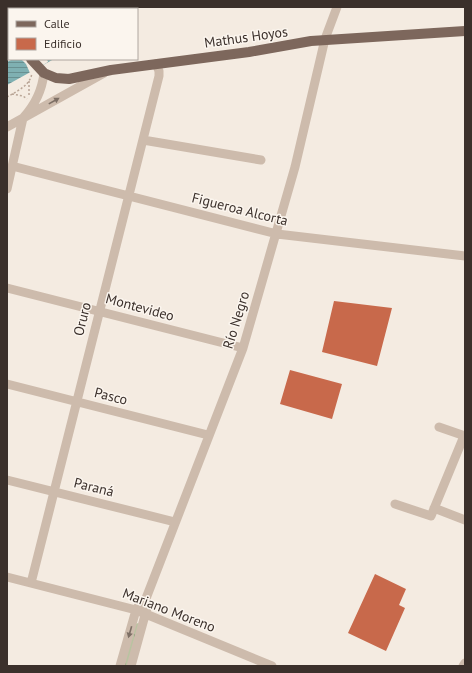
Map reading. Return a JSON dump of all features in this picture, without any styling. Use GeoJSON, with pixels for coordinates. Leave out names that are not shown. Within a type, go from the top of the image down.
{"type":"FeatureCollection","features":[{"type":"Feature","properties":{"kind":"main road","name":"Mathus Hoyos"},"geometry":{"type":"LineString","coordinates":[[36,66],[56,78],[69,79],[107,71],[249,52],[325,39],[465,31]]}},
{"type":"Feature","properties":{"kind":"street","name":"Río Negro"},"geometry":{"type":"LineString","coordinates":[[120,666],[136,610],[139,605],[145,601],[208,435],[243,348],[295,167],[325,39],[337,7]]}},
{"type":"Feature","properties":{"kind":"street","name":"Oruro"},"geometry":{"type":"LineString","coordinates":[[31,582],[159,76],[159,71],[156,64]]}},
{"type":"Feature","properties":{"kind":"street"},"geometry":{"type":"LineString","coordinates":[[7,188],[23,118],[31,110],[39,96],[36,66]]}},
{"type":"Feature","properties":{"kind":"street"},"geometry":{"type":"LineString","coordinates":[[7,127],[107,71]]}},
{"type":"Feature","properties":{"kind":"street"},"geometry":{"type":"LineString","coordinates":[[143,140],[261,160]]}},
{"type":"Feature","properties":{"kind":"street","name":"Figueroa Alcorta"},"geometry":{"type":"LineString","coordinates":[[12,166],[276,234],[465,256]]}},
{"type":"Feature","properties":{"kind":"street","name":"Montevideo"},"geometry":{"type":"LineString","coordinates":[[7,288],[99,310],[243,348]]}},
{"type":"Feature","properties":{"kind":"street","name":"Pasco"},"geometry":{"type":"LineString","coordinates":[[7,384],[208,435]]}},
{"type":"Feature","properties":{"kind":"street"},"geometry":{"type":"LineString","coordinates":[[395,504],[431,516],[464,436],[438,427]]}},
{"type":"Feature","properties":{"kind":"street","name":"Paraná"},"geometry":{"type":"LineString","coordinates":[[7,480],[175,522]]}},
{"type":"Feature","properties":{"kind":"street"},"geometry":{"type":"LineString","coordinates":[[434,508],[465,520]]}},
{"type":"Feature","properties":{"kind":"street","name":"Mariano Moreno"},"geometry":{"type":"LineString","coordinates":[[7,577],[136,610],[272,666]]}},
{"type":"Feature","properties":{"kind":"street","name":"Río Negro"},"geometry":{"type":"LineString","coordinates":[[131,666],[146,614],[147,608],[145,601]]}},
{"type":"Feature","properties":{"kind":"path"},"geometry":{"type":"LineString","coordinates":[[7,97],[21,89],[29,81],[36,66]]}},
{"type":"Feature","properties":{"kind":"path"},"geometry":{"type":"LineString","coordinates":[[12,94],[23,96],[29,100]]}},
{"type":"Feature","properties":{"kind":"green space"},"geometry":{"type":"Polygon","coordinates":[[[7,7],[28,7],[8,8],[7,34],[7,7]]]}},
{"type":"Feature","properties":{"kind":"green space"},"geometry":{"type":"Polygon","coordinates":[[[138,623],[140,627],[128,666],[122,666],[134,625],[138,623]]]}},
{"type":"Feature","properties":{"kind":"water"},"geometry":{"type":"Polygon","coordinates":[[[11,60],[52,60],[7,85],[7,62],[11,60]]]}},
{"type":"Feature","properties":{"kind":"pier"},"geometry":{"type":"Polygon","coordinates":[[[22,60],[47,60],[48,62],[30,73],[26,64],[22,60]]]}},
{"type":"Feature","properties":{"kind":"building"},"geometry":{"type":"Polygon","coordinates":[[[334,301],[392,308],[377,366],[322,352],[334,301]]]}},
{"type":"Feature","properties":{"kind":"building"},"geometry":{"type":"Polygon","coordinates":[[[290,370],[342,384],[332,419],[280,404],[290,370]]]}},
{"type":"Feature","properties":{"kind":"building"},"geometry":{"type":"Polygon","coordinates":[[[375,574],[406,589],[399,605],[405,608],[386,651],[348,633],[375,574]]]}}]}
